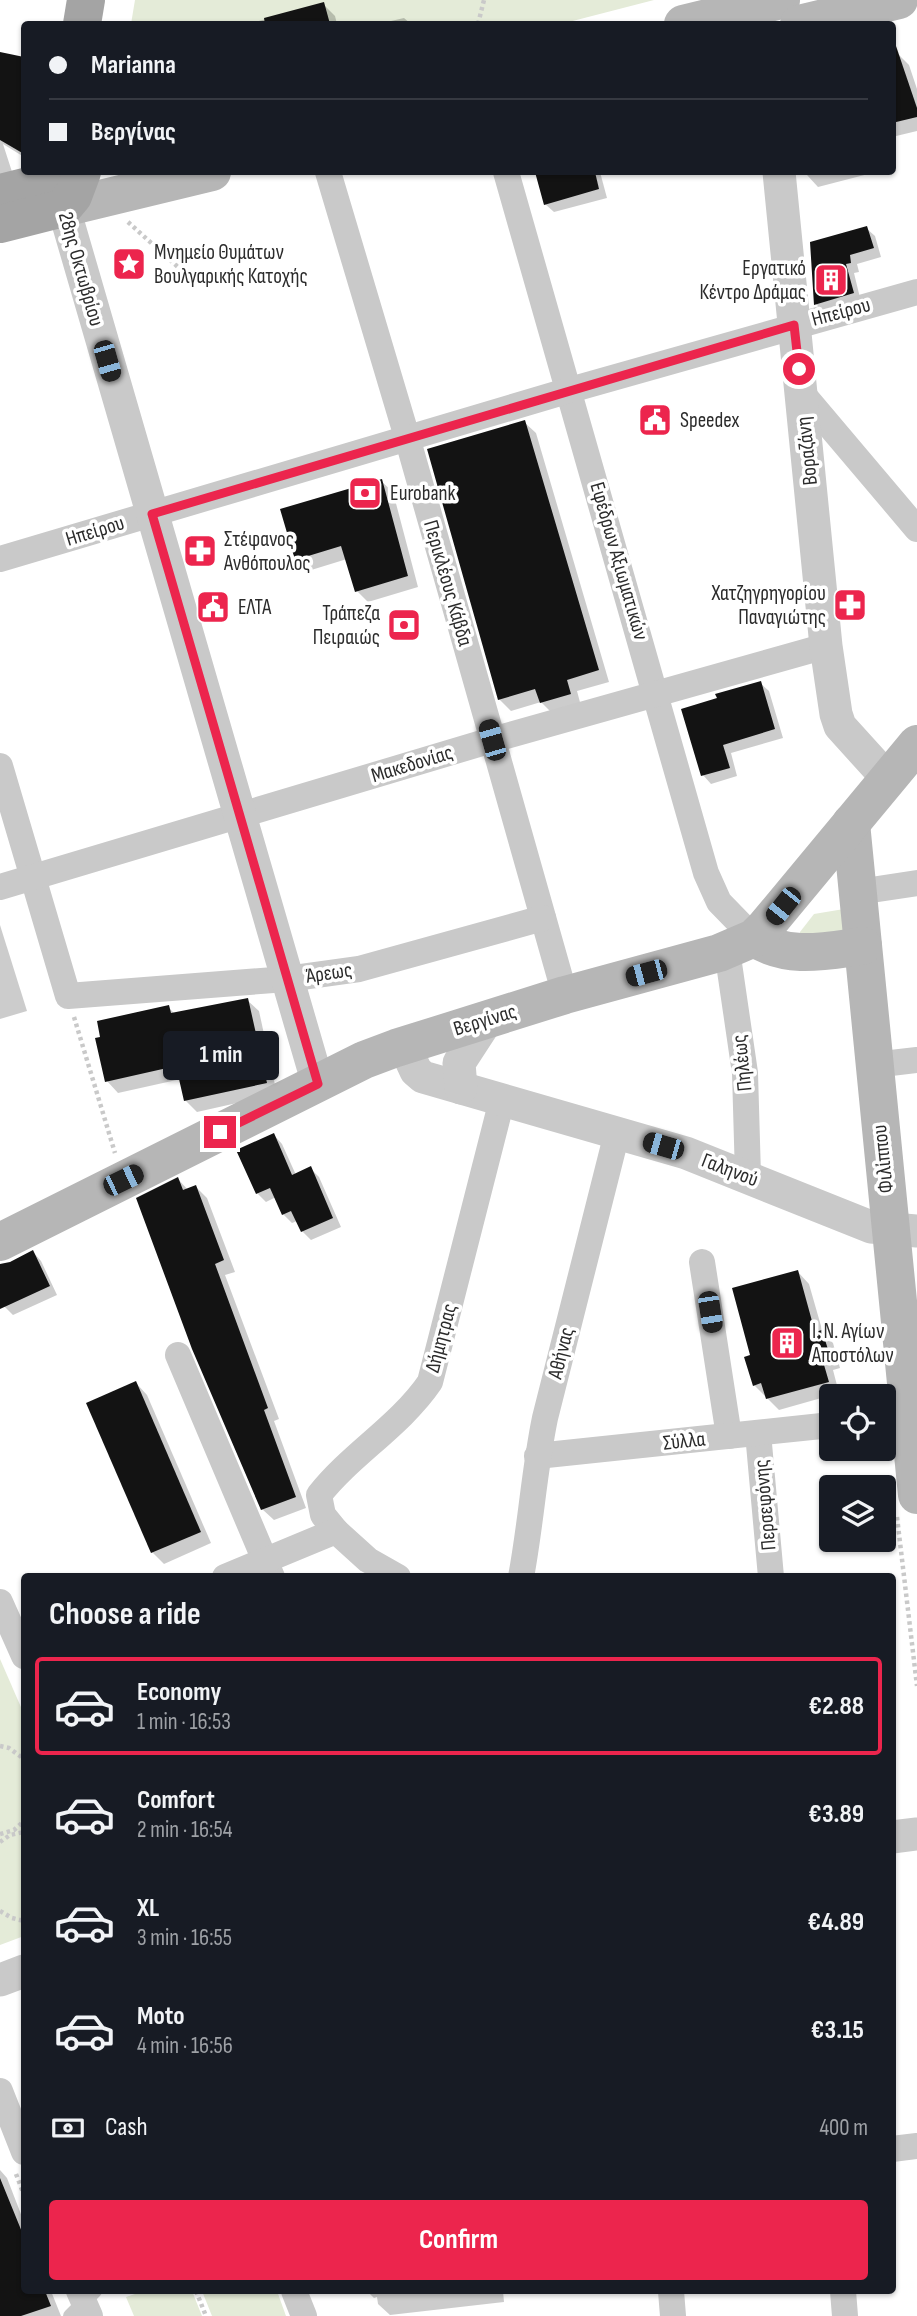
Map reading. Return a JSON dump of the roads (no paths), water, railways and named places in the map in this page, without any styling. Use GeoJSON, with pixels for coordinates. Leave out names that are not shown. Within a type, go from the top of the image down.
{"type":"FeatureCollection","features":[{"type":"Feature","properties":{"kind":"main road"},"geometry":{"type":"LineString","coordinates":[[82,21],[86,0]]}},
{"type":"Feature","properties":{"kind":"main road"},"geometry":{"type":"LineString","coordinates":[[110,21],[113,0]]}},
{"type":"Feature","properties":{"kind":"main road"},"geometry":{"type":"LineString","coordinates":[[812,21],[900,0]]}},
{"type":"Feature","properties":{"kind":"main road"},"geometry":{"type":"LineString","coordinates":[[702,21],[770,10]]}},
{"type":"Feature","properties":{"kind":"main road"},"geometry":{"type":"LineString","coordinates":[[0,193],[75,182],[171,175]]}},
{"type":"Feature","properties":{"kind":"main road"},"geometry":{"type":"LineString","coordinates":[[0,224],[75,182]]}},
{"type":"Feature","properties":{"kind":"main road"},"geometry":{"type":"LineString","coordinates":[[740,944],[765,927],[917,744]]}},
{"type":"Feature","properties":{"kind":"main road","name":"Φιλίππου"},"geometry":{"type":"LineString","coordinates":[[851,823],[874,1065],[904,1231],[896,1417],[917,1494]]}},
{"type":"Feature","properties":{"kind":"main road"},"geometry":{"type":"LineString","coordinates":[[740,944],[796,953],[863,946]]}},
{"type":"Feature","properties":{"kind":"main road","name":"Βεργίνας"},"geometry":{"type":"LineString","coordinates":[[0,1242],[364,1060],[565,995],[740,944]]}},
{"type":"Feature","properties":{"kind":"street","name":"Περικλέους Κάβδα"},"geometry":{"type":"LineString","coordinates":[[329,175],[407,437],[565,995]]}},
{"type":"Feature","properties":{"kind":"street","name":"Εφέδρων Αξιωματικών"},"geometry":{"type":"LineString","coordinates":[[507,175],[711,887],[740,944]]}},
{"type":"Feature","properties":{"kind":"street","name":"Βοραζάνη"},"geometry":{"type":"LineString","coordinates":[[779,175],[826,646],[836,714],[844,734],[888,779]]}},
{"type":"Feature","properties":{"kind":"street","name":"28ης Οκτωβρίου"},"geometry":{"type":"LineString","coordinates":[[75,182],[152,514],[318,1084]]}},
{"type":"Feature","properties":{"kind":"street","name":"Ηπείρου"},"geometry":{"type":"LineString","coordinates":[[0,559],[407,437],[917,292]]}},
{"type":"Feature","properties":{"kind":"street"},"geometry":{"type":"LineString","coordinates":[[801,392],[917,529]]}},
{"type":"Feature","properties":{"kind":"street","name":"Μακεδονίας"},"geometry":{"type":"LineString","coordinates":[[0,887],[492,740],[826,646]]}},
{"type":"Feature","properties":{"kind":"street"},"geometry":{"type":"LineString","coordinates":[[0,766],[32,878]]}},
{"type":"Feature","properties":{"kind":"street","name":"Άρεως"},"geometry":{"type":"LineString","coordinates":[[32,878],[68,996],[287,979],[376,965],[543,918]]}},
{"type":"Feature","properties":{"kind":"street"},"geometry":{"type":"LineString","coordinates":[[858,892],[917,883]]}},
{"type":"Feature","properties":{"kind":"street","name":"Πηλέως"},"geometry":{"type":"LineString","coordinates":[[740,944],[748,1176]]}},
{"type":"Feature","properties":{"kind":"street"},"geometry":{"type":"LineString","coordinates":[[461,1088],[459,1063],[487,1020]]}},
{"type":"Feature","properties":{"kind":"street","name":"Γαληνού"},"geometry":{"type":"LineString","coordinates":[[404,1045],[416,1072],[423,1077],[686,1153],[871,1227],[904,1231]]}},
{"type":"Feature","properties":{"kind":"street"},"geometry":{"type":"LineString","coordinates":[[874,1065],[917,1060]]}},
{"type":"Feature","properties":{"kind":"street","name":"Δήμητρας"},"geometry":{"type":"LineString","coordinates":[[337,1531],[323,1515],[319,1495],[430,1382],[502,1100]]}},
{"type":"Feature","properties":{"kind":"street","name":"Αθήνας"},"geometry":{"type":"LineString","coordinates":[[522,1573],[530,1531],[537,1456],[617,1133]]}},
{"type":"Feature","properties":{"kind":"street"},"geometry":{"type":"LineString","coordinates":[[702,1262],[729,1436]]}},
{"type":"Feature","properties":{"kind":"street"},"geometry":{"type":"LineString","coordinates":[[178,1355],[269,1569]]}},
{"type":"Feature","properties":{"kind":"street","name":"Σύλλα"},"geometry":{"type":"LineString","coordinates":[[537,1456],[819,1425]]}},
{"type":"Feature","properties":{"kind":"street","name":"Περσεφόνης"},"geometry":{"type":"LineString","coordinates":[[758,1433],[771,1573]]}},
{"type":"Feature","properties":{"kind":"street"},"geometry":{"type":"LineString","coordinates":[[247,1573],[269,1569],[337,1531],[368,1560],[391,1573]]}},
{"type":"Feature","properties":{"kind":"street"},"geometry":{"type":"LineString","coordinates":[[0,1602],[21,1649]]}},
{"type":"Feature","properties":{"kind":"street"},"geometry":{"type":"LineString","coordinates":[[896,1837],[917,1834]]}},
{"type":"Feature","properties":{"kind":"street"},"geometry":{"type":"LineString","coordinates":[[0,1980],[21,1972]]}},
{"type":"Feature","properties":{"kind":"street"},"geometry":{"type":"LineString","coordinates":[[0,2091],[21,2144]]}},
{"type":"Feature","properties":{"kind":"street"},"geometry":{"type":"LineString","coordinates":[[896,2149],[917,2147]]}},
{"type":"Feature","properties":{"kind":"street"},"geometry":{"type":"LineString","coordinates":[[295,2294],[304,2316]]}},
{"type":"Feature","properties":{"kind":"street"},"geometry":{"type":"LineString","coordinates":[[671,2294],[673,2316]]}},
{"type":"Feature","properties":{"kind":"street"},"geometry":{"type":"LineString","coordinates":[[843,2294],[845,2316]]}},
{"type":"Feature","properties":{"kind":"place","name":"Μνημείο Θυμάτων Βουλγαρικής Κατοχής"},"geometry":{"type":"Point","coordinates":[129,264]}},
{"type":"Feature","properties":{"kind":"place","name":"Εργατικό Κέντρο Δράμας"},"geometry":{"type":"Point","coordinates":[831,280]}},
{"type":"Feature","properties":{"kind":"place","name":"Speedex"},"geometry":{"type":"Point","coordinates":[655,420]}},
{"type":"Feature","properties":{"kind":"place","name":"Eurobank"},"geometry":{"type":"Point","coordinates":[365,493]}},
{"type":"Feature","properties":{"kind":"place","name":"Στέφανος Ανθόπουλος"},"geometry":{"type":"Point","coordinates":[200,551]}},
{"type":"Feature","properties":{"kind":"place","name":"Χατζηγρηγορίου Παναγιώτης"},"geometry":{"type":"Point","coordinates":[850,605]}},
{"type":"Feature","properties":{"kind":"place","name":"ΕΛΤΑ"},"geometry":{"type":"Point","coordinates":[213,607]}},
{"type":"Feature","properties":{"kind":"place","name":"Τράπεζα Πειραιώς"},"geometry":{"type":"Point","coordinates":[404,625]}},
{"type":"Feature","properties":{"kind":"place","name":"Ι. Ν. Αγίων Αποστόλων"},"geometry":{"type":"Point","coordinates":[787,1343]}}]}
